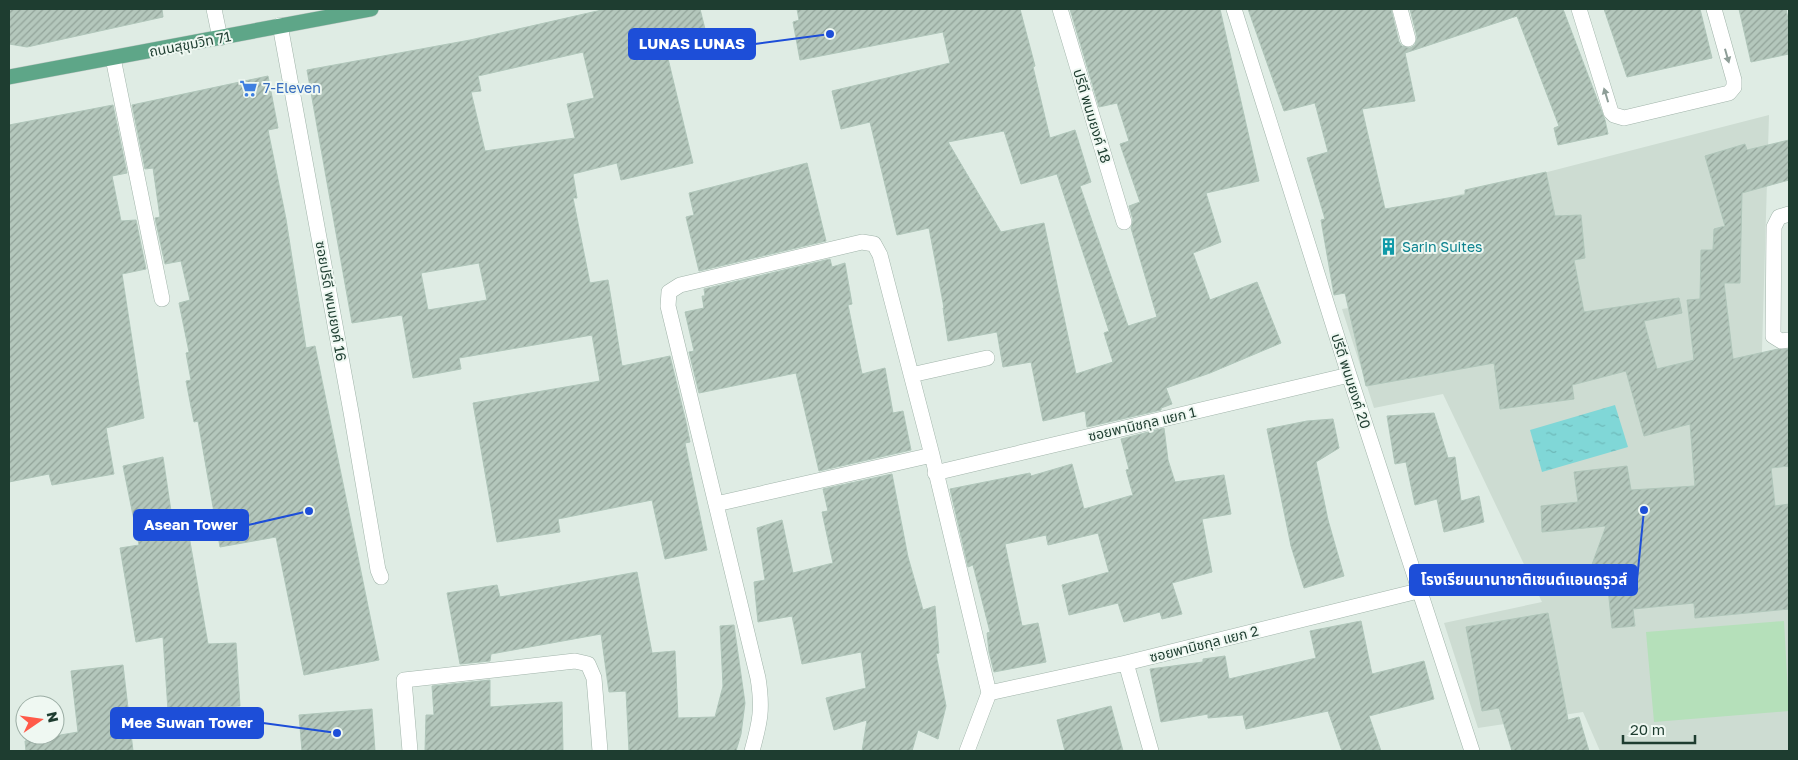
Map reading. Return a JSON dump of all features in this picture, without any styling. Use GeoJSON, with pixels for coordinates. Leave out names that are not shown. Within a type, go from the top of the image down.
{"type":"FeatureCollection","features":[{"type":"Feature","properties":{"kind":"main road","name":"ถนนสุขุมวิท 71"},"geometry":{"type":"LineString","coordinates":[[9,77],[371,9]]}},
{"type":"Feature","properties":{"kind":"street"},"geometry":{"type":"LineString","coordinates":[[214,9],[220,38]]}},
{"type":"Feature","properties":{"kind":"street","name":"ปรีดี พนมยงค์ 18"},"geometry":{"type":"LineString","coordinates":[[1060,9],[1124,222]]}},
{"type":"Feature","properties":{"kind":"street","name":"ปรีดี พนมยงค์ 20"},"geometry":{"type":"LineString","coordinates":[[1234,9],[1349,376],[1472,751]]}},
{"type":"Feature","properties":{"kind":"street"},"geometry":{"type":"LineString","coordinates":[[1400,9],[1408,39]]}},
{"type":"Feature","properties":{"kind":"street"},"geometry":{"type":"LineString","coordinates":[[1579,9],[1610,112],[1624,118],[1729,93],[1734,87],[1714,9]]}},
{"type":"Feature","properties":{"kind":"street","name":"ซอยปรีดี พนมยงค์ 16"},"geometry":{"type":"LineString","coordinates":[[280,25],[378,570],[381,577]]}},
{"type":"Feature","properties":{"kind":"street"},"geometry":{"type":"LineString","coordinates":[[113,58],[162,300]]}},
{"type":"Feature","properties":{"kind":"street"},"geometry":{"type":"LineString","coordinates":[[1789,214],[1779,217],[1774,227],[1773,336],[1781,341],[1789,340]]}},
{"type":"Feature","properties":{"kind":"street"},"geometry":{"type":"LineString","coordinates":[[752,751],[760,722],[762,701],[758,678],[668,306],[669,292],[680,286],[862,242],[874,244],[880,255],[932,455],[989,693],[967,751]]}},
{"type":"Feature","properties":{"kind":"street"},"geometry":{"type":"LineString","coordinates":[[911,375],[987,358]]}},
{"type":"Feature","properties":{"kind":"street","name":"ซอยพานิชกุล แยก 1"},"geometry":{"type":"LineString","coordinates":[[936,473],[1349,376]]}},
{"type":"Feature","properties":{"kind":"street"},"geometry":{"type":"LineString","coordinates":[[716,504],[932,455]]}},
{"type":"Feature","properties":{"kind":"street","name":"ซอยพานิชกุล แยก 2"},"geometry":{"type":"LineString","coordinates":[[989,693],[1126,663],[1418,591]]}},
{"type":"Feature","properties":{"kind":"street"},"geometry":{"type":"LineString","coordinates":[[410,751],[404,680],[575,661],[588,664],[594,678],[600,751]]}},
{"type":"Feature","properties":{"kind":"street"},"geometry":{"type":"LineString","coordinates":[[1126,663],[1151,751]]}},
{"type":"Feature","properties":{"kind":"shaded area"},"geometry":{"type":"Polygon","coordinates":[[[1769,115],[1760,417],[1789,414],[1789,751],[1600,751],[1583,712],[1478,728],[1444,623],[1542,602],[1443,394],[1374,408],[1342,309],[1463,289],[1450,197],[1769,115]]]}},
{"type":"Feature","properties":{"kind":"green space"},"geometry":{"type":"Polygon","coordinates":[[[1784,621],[1789,711],[1654,722],[1646,632],[1784,621]]]}},
{"type":"Feature","properties":{"kind":"water"},"geometry":{"type":"Polygon","coordinates":[[[1615,405],[1628,447],[1542,472],[1530,430],[1615,405]]]}},
{"type":"Feature","properties":{"kind":"building"},"geometry":{"type":"Polygon","coordinates":[[[9,9],[162,9],[163,17],[27,47],[9,44],[9,9]]]}},
{"type":"Feature","properties":{"kind":"building"},"geometry":{"type":"Polygon","coordinates":[[[606,9],[700,9],[707,37],[665,46],[693,163],[621,180],[617,163],[573,174],[577,198],[573,198],[590,283],[608,280],[622,366],[670,356],[690,442],[685,443],[707,550],[665,559],[652,500],[558,519],[560,532],[497,542],[473,403],[600,381],[592,335],[459,358],[461,369],[413,378],[402,315],[352,323],[307,70],[470,40],[606,9]],[[583,52],[478,76],[481,91],[471,92],[485,151],[575,138],[567,104],[594,98],[583,52]],[[479,263],[421,273],[428,310],[487,300],[479,263]]]}},
{"type":"Feature","properties":{"kind":"building"},"geometry":{"type":"Polygon","coordinates":[[[797,9],[1020,9],[1035,66],[1033,67],[1050,138],[1075,130],[1091,182],[1080,186],[1128,326],[1157,317],[1131,228],[1133,220],[1129,206],[1140,202],[1120,144],[1129,141],[1117,103],[1099,107],[1070,9],[1220,9],[1259,181],[1206,193],[1221,242],[1193,253],[1210,300],[1257,282],[1281,343],[1210,373],[1166,388],[1172,404],[1161,408],[1161,410],[1087,427],[1085,411],[1043,421],[1031,362],[1003,367],[997,332],[948,341],[944,308],[929,228],[897,235],[870,122],[841,129],[832,91],[950,63],[943,32],[800,60],[793,22],[799,20],[797,9]],[[1004,131],[948,142],[1001,232],[1044,223],[1076,374],[1113,362],[1104,333],[1109,331],[1057,174],[1021,184],[1004,131]]]}},
{"type":"Feature","properties":{"kind":"building"},"geometry":{"type":"Polygon","coordinates":[[[1248,9],[1391,9],[1399,42],[1402,46],[1410,48],[1415,45],[1417,37],[1410,9],[1563,9],[1605,120],[1608,134],[1558,145],[1554,128],[1559,126],[1517,16],[1405,53],[1415,101],[1362,109],[1385,209],[1465,195],[1465,190],[1546,172],[1555,216],[1581,215],[1585,258],[1574,260],[1584,312],[1679,298],[1682,313],[1644,321],[1657,369],[1694,360],[1687,300],[1700,299],[1701,250],[1713,250],[1714,229],[1725,226],[1705,156],[1745,144],[1747,150],[1789,140],[1789,180],[1742,193],[1740,283],[1724,283],[1733,359],[1778,349],[1789,349],[1789,466],[1771,468],[1775,506],[1789,504],[1789,609],[1695,618],[1694,603],[1633,609],[1635,626],[1612,628],[1607,578],[1596,579],[1590,570],[1606,526],[1542,532],[1541,506],[1578,502],[1574,472],[1627,466],[1631,490],[1695,486],[1690,424],[1644,436],[1626,371],[1572,385],[1574,399],[1500,409],[1494,363],[1366,386],[1345,293],[1334,295],[1321,220],[1325,219],[1307,158],[1328,152],[1315,103],[1284,111],[1248,9]]]}},
{"type":"Feature","properties":{"kind":"building"},"geometry":{"type":"Polygon","coordinates":[[[1604,9],[1700,9],[1712,58],[1627,77],[1604,9]]]}},
{"type":"Feature","properties":{"kind":"building"},"geometry":{"type":"Polygon","coordinates":[[[1739,9],[1786,9],[1789,24],[1789,54],[1751,62],[1739,9]]]}},
{"type":"Feature","properties":{"kind":"building"},"geometry":{"type":"Polygon","coordinates":[[[268,76],[278,128],[268,130],[286,219],[306,348],[315,346],[379,660],[304,675],[276,537],[220,547],[198,421],[194,422],[186,381],[191,380],[186,353],[189,352],[179,303],[190,300],[181,261],[165,264],[155,218],[160,217],[153,168],[145,169],[132,105],[268,76]]]}},
{"type":"Feature","properties":{"kind":"building"},"geometry":{"type":"Polygon","coordinates":[[[113,105],[127,173],[112,176],[121,221],[136,220],[146,269],[122,274],[144,418],[106,428],[114,474],[52,485],[49,474],[9,482],[9,125],[113,105]]]}},
{"type":"Feature","properties":{"kind":"building"},"geometry":{"type":"Polygon","coordinates":[[[807,163],[826,241],[699,271],[686,217],[694,215],[689,193],[807,163]]]}},
{"type":"Feature","properties":{"kind":"building"},"geometry":{"type":"Polygon","coordinates":[[[830,259],[832,267],[845,263],[852,304],[848,305],[862,374],[885,368],[893,413],[903,411],[911,450],[819,471],[796,373],[699,393],[689,352],[694,351],[685,312],[704,308],[702,296],[705,296],[704,289],[830,259]]]}},
{"type":"Feature","properties":{"kind":"building"},"geometry":{"type":"Polygon","coordinates":[[[1434,413],[1448,458],[1455,457],[1461,501],[1479,496],[1484,522],[1444,532],[1437,499],[1415,505],[1406,462],[1395,464],[1387,416],[1434,413]]]}},
{"type":"Feature","properties":{"kind":"building"},"geometry":{"type":"Polygon","coordinates":[[[1333,419],[1339,448],[1316,462],[1328,520],[1344,576],[1304,588],[1291,546],[1267,429],[1307,421],[1333,419]]]}},
{"type":"Feature","properties":{"kind":"building"},"geometry":{"type":"Polygon","coordinates":[[[1164,428],[1168,460],[1175,482],[1224,475],[1231,514],[1202,519],[1212,572],[1172,583],[1182,614],[1162,619],[1160,612],[1124,622],[1118,603],[1069,615],[1062,585],[1109,572],[1098,533],[1048,545],[1046,535],[1005,544],[1022,626],[1038,623],[1046,662],[994,672],[987,633],[990,632],[973,565],[968,567],[950,489],[1030,473],[1031,476],[1072,464],[1084,509],[1133,495],[1126,470],[1129,469],[1121,439],[1164,428]]]}},
{"type":"Feature","properties":{"kind":"building"},"geometry":{"type":"Polygon","coordinates":[[[163,457],[175,538],[189,536],[208,644],[236,643],[240,706],[168,710],[163,637],[136,642],[120,548],[139,545],[123,466],[163,457]]]}},
{"type":"Feature","properties":{"kind":"building"},"geometry":{"type":"Polygon","coordinates":[[[892,474],[908,557],[923,610],[935,606],[939,653],[936,654],[946,706],[938,739],[918,730],[912,751],[862,751],[867,720],[834,730],[826,698],[866,688],[861,652],[802,664],[792,616],[758,622],[754,582],[765,580],[757,528],[782,520],[793,573],[833,563],[822,512],[828,511],[823,489],[892,474]]]}},
{"type":"Feature","properties":{"kind":"building"},"geometry":{"type":"Polygon","coordinates":[[[637,572],[652,653],[675,651],[678,718],[715,717],[723,686],[720,626],[734,625],[745,703],[741,734],[736,751],[629,751],[626,691],[609,692],[601,634],[491,654],[490,661],[460,664],[447,593],[497,585],[500,597],[637,572]]]}},
{"type":"Feature","properties":{"kind":"building"},"geometry":{"type":"Polygon","coordinates":[[[1548,613],[1568,720],[1579,717],[1589,751],[1512,751],[1499,708],[1482,711],[1466,627],[1548,613]]]}},
{"type":"Feature","properties":{"kind":"building"},"geometry":{"type":"Polygon","coordinates":[[[1361,621],[1372,674],[1424,661],[1434,699],[1369,716],[1381,751],[1342,751],[1328,711],[1246,729],[1243,715],[1208,718],[1208,714],[1161,722],[1150,669],[1203,662],[1203,659],[1225,656],[1229,679],[1316,658],[1310,631],[1361,621]]]}},
{"type":"Feature","properties":{"kind":"building"},"geometry":{"type":"Polygon","coordinates":[[[123,665],[133,751],[26,751],[25,745],[65,745],[65,734],[78,732],[71,671],[123,665]]]}},
{"type":"Feature","properties":{"kind":"building"},"geometry":{"type":"Polygon","coordinates":[[[490,680],[490,707],[562,702],[563,751],[425,751],[426,715],[434,715],[432,686],[490,680]]]}},
{"type":"Feature","properties":{"kind":"building"},"geometry":{"type":"Polygon","coordinates":[[[1111,706],[1123,751],[1065,751],[1057,720],[1111,706]]]}},
{"type":"Feature","properties":{"kind":"building"},"geometry":{"type":"Polygon","coordinates":[[[372,709],[375,751],[302,751],[299,715],[372,709]]]}},
{"type":"Feature","properties":{"kind":"place","name":"LUNAS LUNAS"},"geometry":{"type":"Point","coordinates":[830,34]}},
{"type":"Feature","properties":{"kind":"place","name":"7-Eleven"},"geometry":{"type":"Point","coordinates":[249,88]}},
{"type":"Feature","properties":{"kind":"place","name":"Sarin Suites"},"geometry":{"type":"Point","coordinates":[1388,247]}},
{"type":"Feature","properties":{"kind":"place","name":"โรงเรียนนานาชาติเซนต์แอนดรูวส์"},"geometry":{"type":"Point","coordinates":[1644,510]}},
{"type":"Feature","properties":{"kind":"place","name":"Asean Tower"},"geometry":{"type":"Point","coordinates":[309,511]}},
{"type":"Feature","properties":{"kind":"place","name":"Mee Suwan Tower"},"geometry":{"type":"Point","coordinates":[337,733]}}]}
